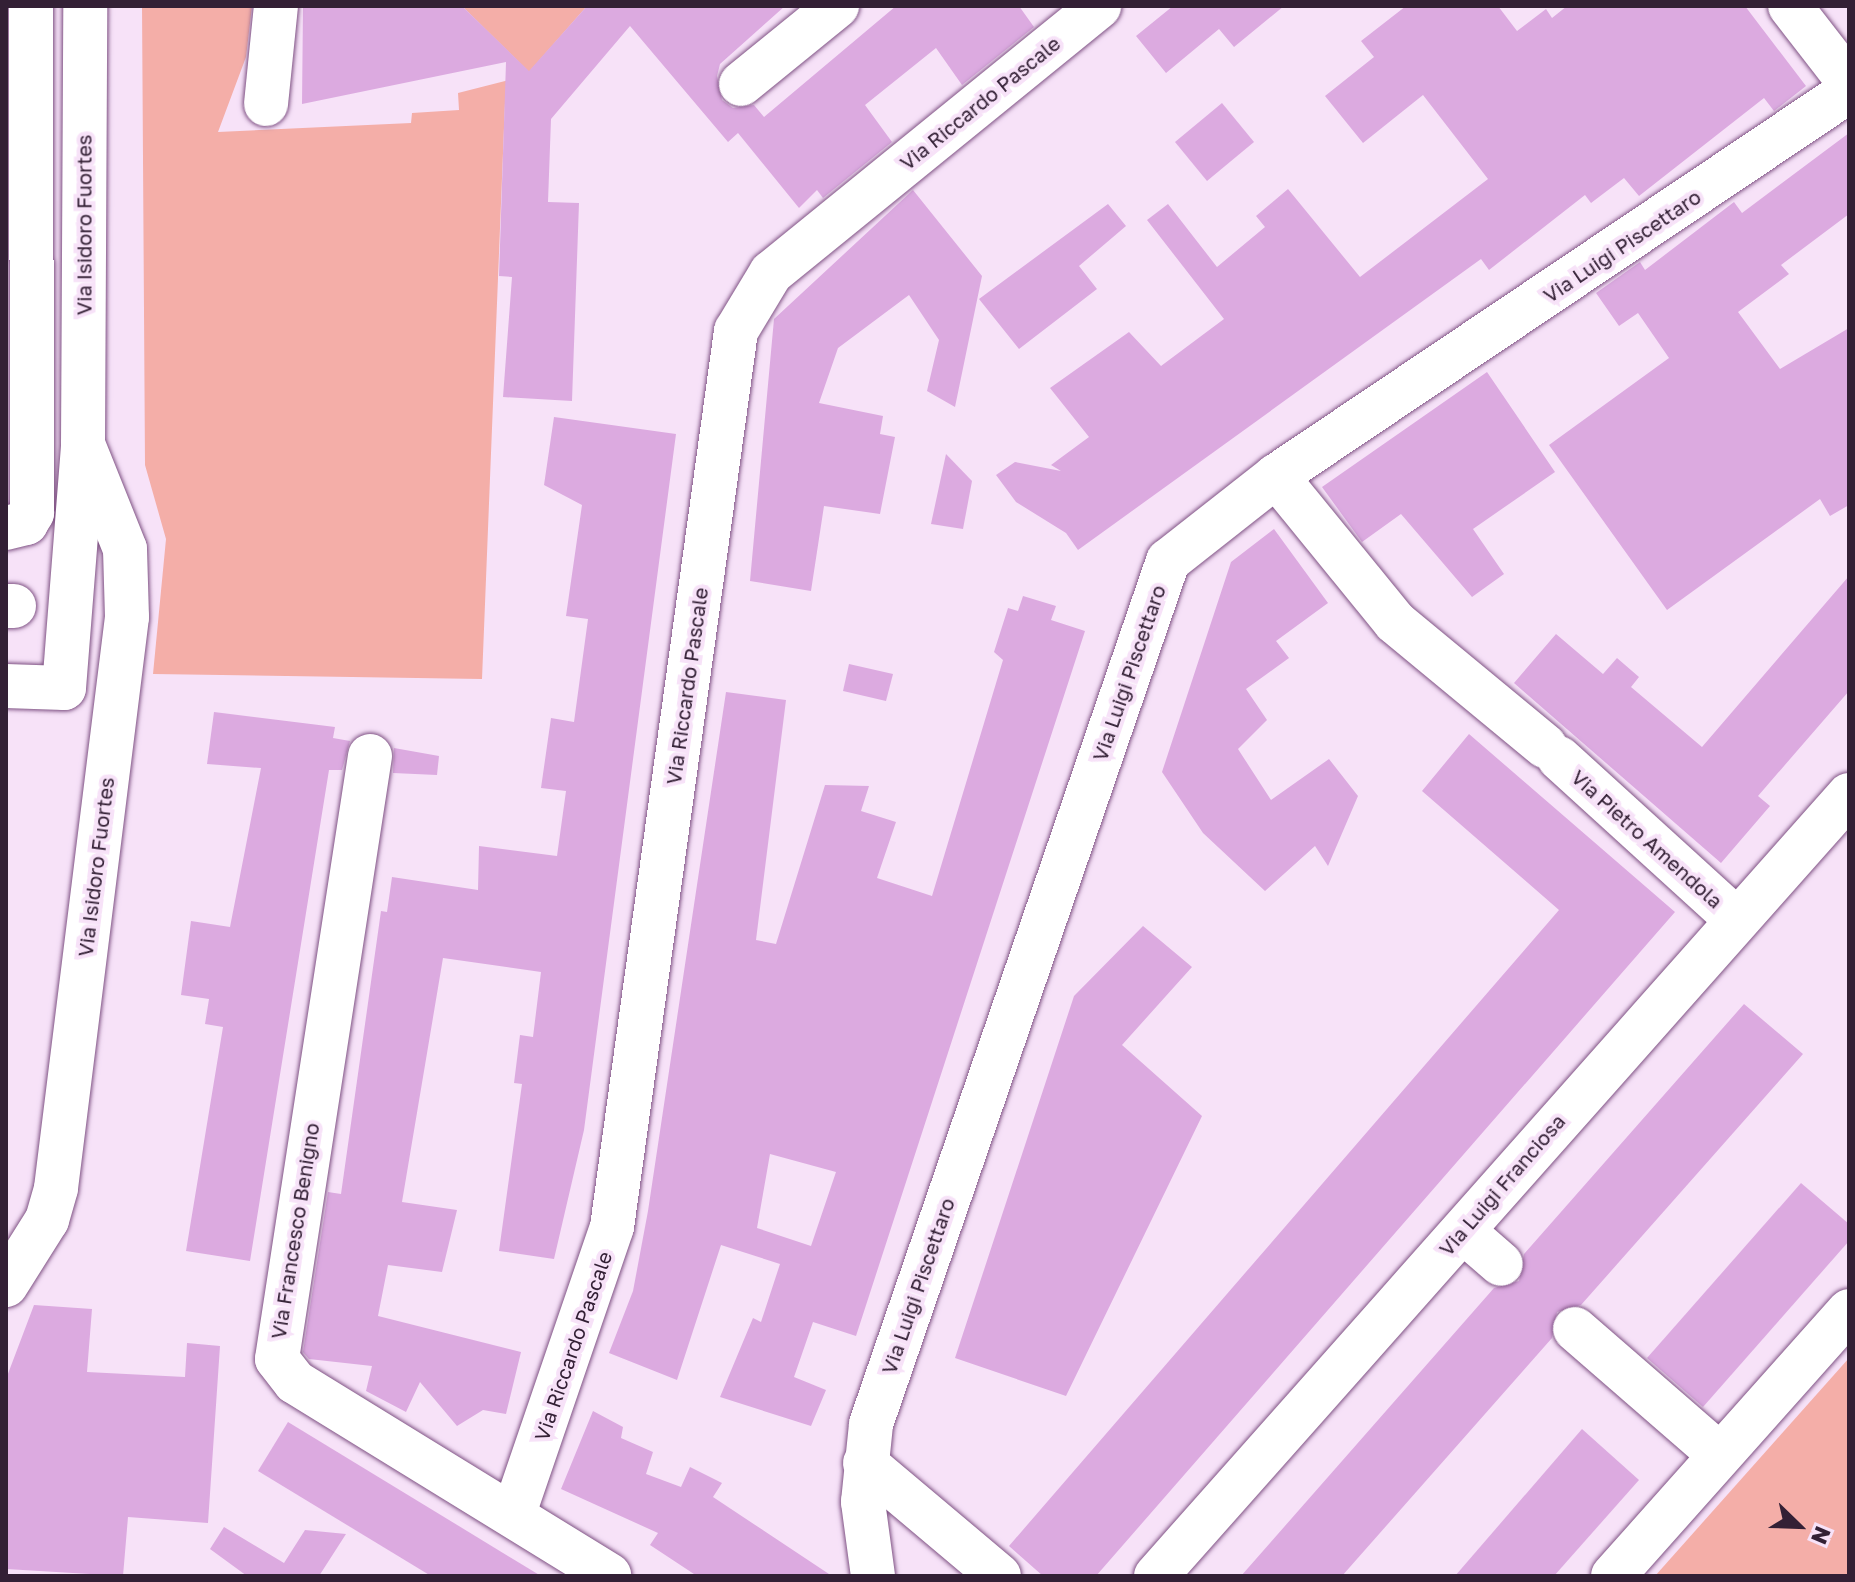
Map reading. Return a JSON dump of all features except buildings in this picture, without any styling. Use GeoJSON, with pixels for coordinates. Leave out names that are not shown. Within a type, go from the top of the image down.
{"type":"FeatureCollection","features":[{"type":"Feature","properties":{"kind":"street"},"geometry":{"type":"LineString","coordinates":[[6,528],[26,523],[32,513],[18,163],[19,69],[31,6]]}},
{"type":"Feature","properties":{"kind":"street","name":"Via Isidoro Fuortes"},"geometry":{"type":"LineString","coordinates":[[6,686],[64,688],[83,444],[85,6]]}},
{"type":"Feature","properties":{"kind":"street"},"geometry":{"type":"LineString","coordinates":[[266,104],[276,6]]}},
{"type":"Feature","properties":{"kind":"street"},"geometry":{"type":"LineString","coordinates":[[741,84],[837,6]]}},
{"type":"Feature","properties":{"kind":"street","name":"Via Riccardo Pascale"},"geometry":{"type":"LineString","coordinates":[[514,1513],[612,1227],[736,331],[771,273],[1099,6]]}},
{"type":"Feature","properties":{"kind":"street"},"geometry":{"type":"LineString","coordinates":[[1790,6],[1849,82]]}},
{"type":"Feature","properties":{"kind":"street","name":"Via Luigi Piscettaro"},"geometry":{"type":"LineString","coordinates":[[873,1576],[865,1463],[871,1424],[1162,575],[1187,541],[1276,476],[1849,91]]}},
{"type":"Feature","properties":{"kind":"street","name":"Via Isidoro Fuortes"},"geometry":{"type":"LineString","coordinates":[[6,1285],[47,1220],[56,1188],[127,617],[125,549],[83,444]]}},
{"type":"Feature","properties":{"kind":"street","name":"Via Pietro Amendola"},"geometry":{"type":"LineString","coordinates":[[1276,476],[1395,622],[1552,752],[1736,919]]}},
{"type":"Feature","properties":{"kind":"street","name":"Via Francesco Benigno"},"geometry":{"type":"LineString","coordinates":[[370,756],[277,1359],[295,1382],[514,1513],[609,1576]]}},
{"type":"Feature","properties":{"kind":"street","name":"Via Luigi Franciosa"},"geometry":{"type":"LineString","coordinates":[[1156,1576],[1849,795]]}},
{"type":"Feature","properties":{"kind":"street"},"geometry":{"type":"LineString","coordinates":[[1463,1231],[1501,1264]]}},
{"type":"Feature","properties":{"kind":"street"},"geometry":{"type":"LineString","coordinates":[[1613,1576],[1849,1311]]}},
{"type":"Feature","properties":{"kind":"street"},"geometry":{"type":"LineString","coordinates":[[1575,1329],[1720,1455]]}},
{"type":"Feature","properties":{"kind":"street"},"geometry":{"type":"LineString","coordinates":[[865,1463],[999,1576]]}},
{"type":"Feature","properties":{"kind":"street"},"geometry":{"type":"LineString","coordinates":[[969,1576],[990,1576]]}},
{"type":"Feature","properties":{"kind":"shaded area"},"geometry":{"type":"Polygon","coordinates":[[[142,6],[252,6],[246,57],[218,132],[411,123],[412,113],[459,110],[458,93],[513,79],[505,103],[482,679],[153,674],[166,539],[145,465],[142,6]]]}},
{"type":"Feature","properties":{"kind":"shaded area"},"geometry":{"type":"Polygon","coordinates":[[[462,6],[587,6],[529,72],[462,6]]]}},
{"type":"Feature","properties":{"kind":"shaded area"},"geometry":{"type":"Polygon","coordinates":[[[1849,1358],[1849,1576],[1655,1576],[1849,1358]]]}}]}
